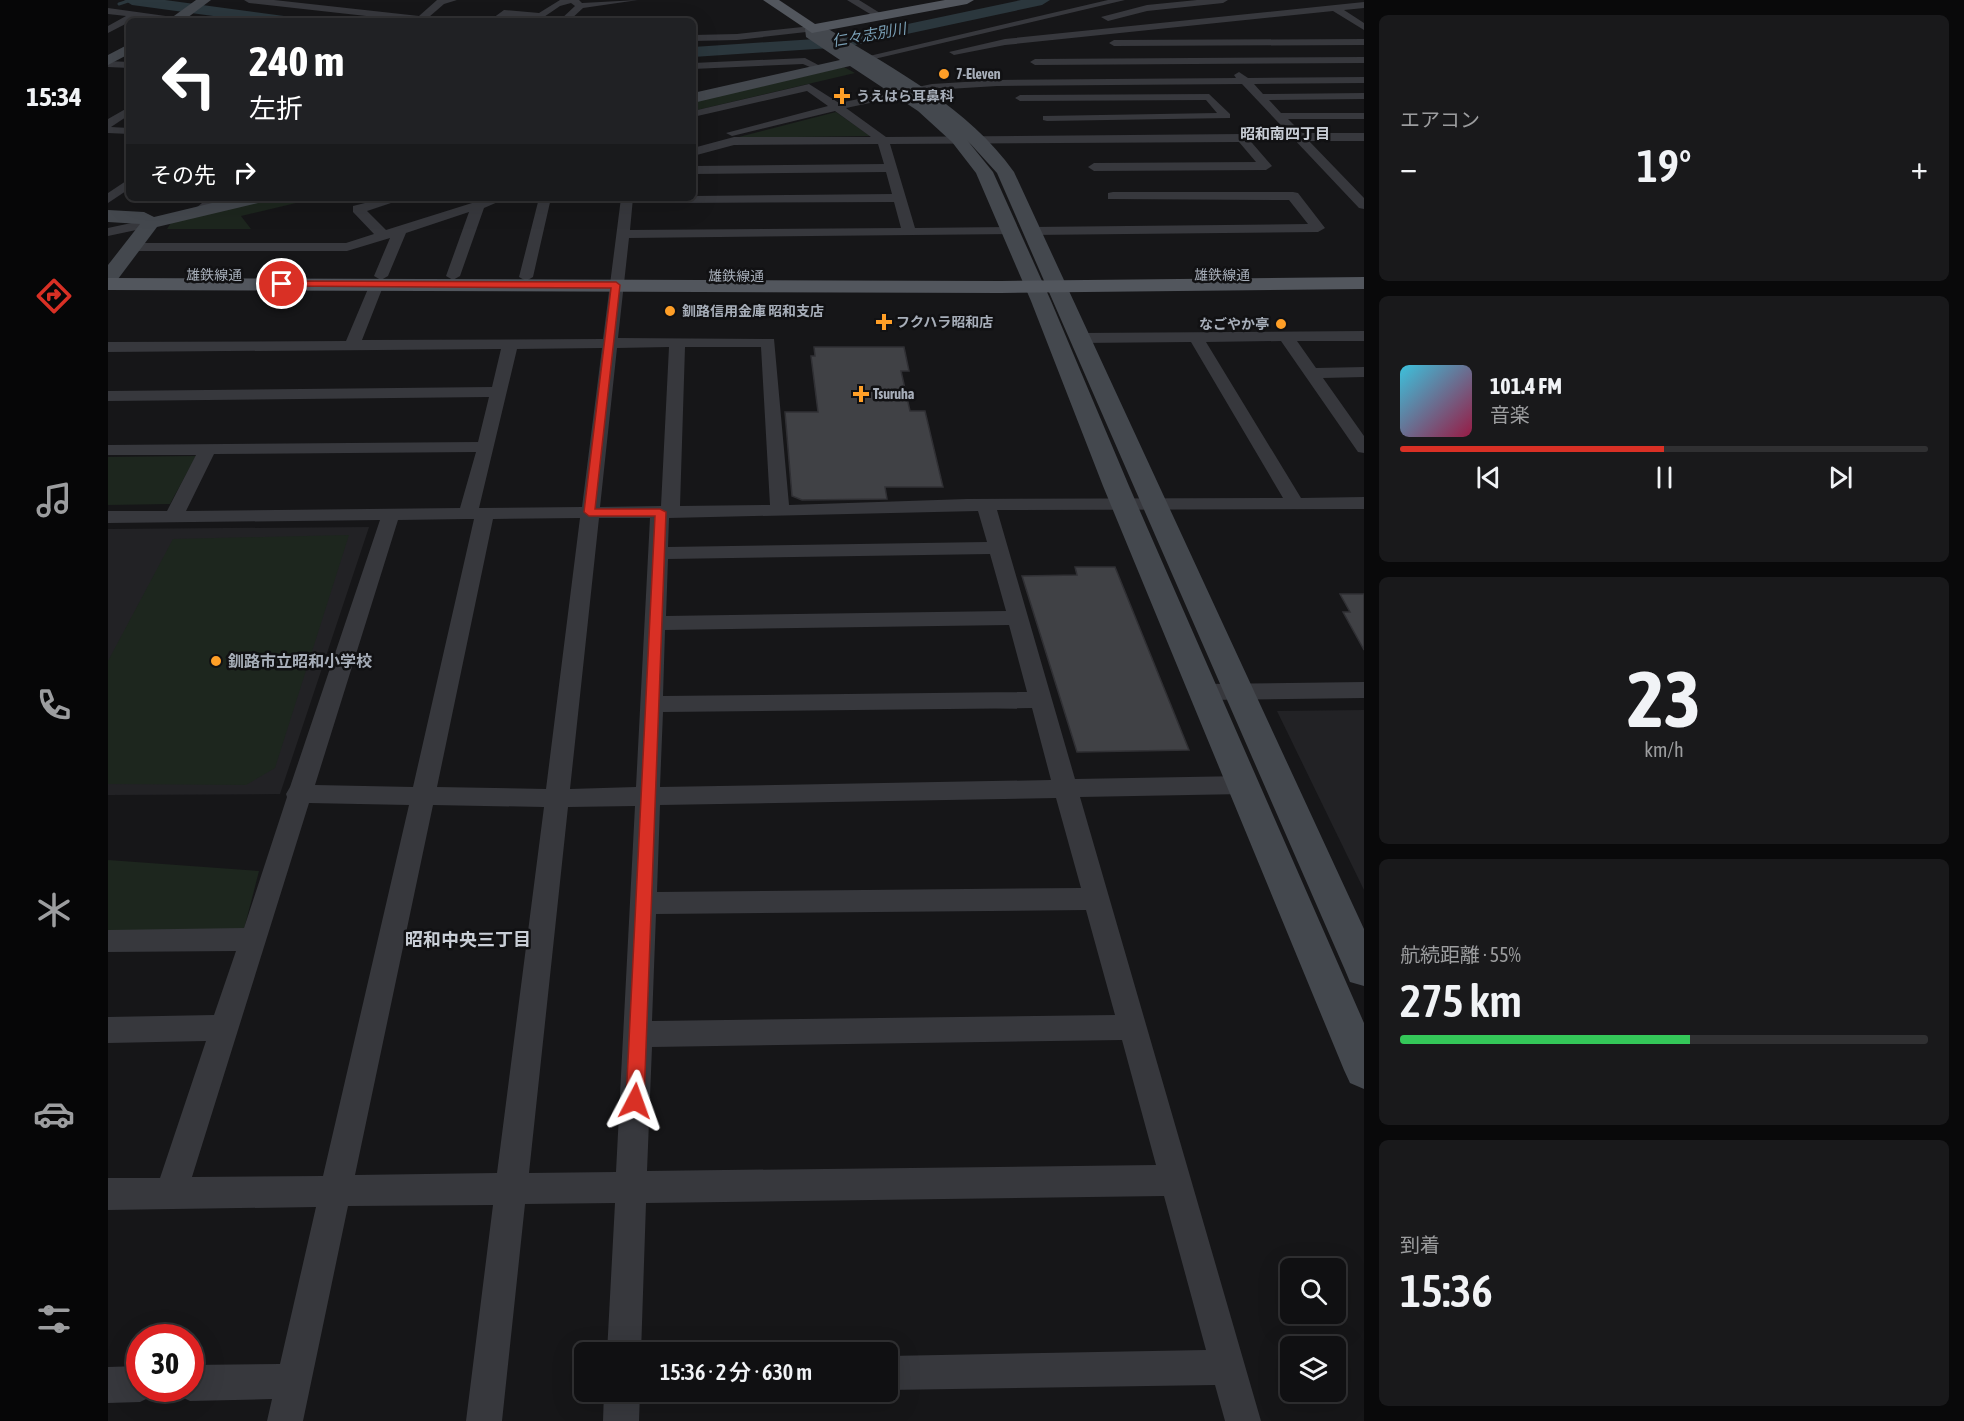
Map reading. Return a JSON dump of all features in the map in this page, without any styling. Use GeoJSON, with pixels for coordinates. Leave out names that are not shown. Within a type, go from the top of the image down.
{"type":"FeatureCollection","features":[{"type":"Feature","properties":{"kind":"main road"},"geometry":{"type":"LineString","coordinates":[[770,0],[816,32],[883,18],[934,3],[967,0]]}},
{"type":"Feature","properties":{"kind":"main road","name":"雄鉄線通"},"geometry":{"type":"LineString","coordinates":[[1043,281],[1364,275]]}},
{"type":"Feature","properties":{"kind":"main road","name":"雄鉄線通"},"geometry":{"type":"LineString","coordinates":[[379,280],[453,276],[616,280]]}},
{"type":"Feature","properties":{"kind":"main road"},"geometry":{"type":"LineString","coordinates":[[109,278],[379,280]]}},
{"type":"Feature","properties":{"kind":"main road","name":"雄鉄線通"},"geometry":{"type":"LineString","coordinates":[[379,280],[1364,283]]}},
{"type":"Feature","properties":{"kind":"street"},"geometry":{"type":"LineString","coordinates":[[180,18],[205,0]]}},
{"type":"Feature","properties":{"kind":"street"},"geometry":{"type":"LineString","coordinates":[[249,0],[287,2],[349,13],[400,18]]}},
{"type":"Feature","properties":{"kind":"street"},"geometry":{"type":"LineString","coordinates":[[349,13],[364,0]]}},
{"type":"Feature","properties":{"kind":"street"},"geometry":{"type":"LineString","coordinates":[[423,18],[441,1],[452,0]]}},
{"type":"Feature","properties":{"kind":"street"},"geometry":{"type":"LineString","coordinates":[[498,18],[504,13],[541,16],[557,4],[633,0]]}},
{"type":"Feature","properties":{"kind":"street"},"geometry":{"type":"LineString","coordinates":[[852,0],[883,18]]}},
{"type":"Feature","properties":{"kind":"street"},"geometry":{"type":"LineString","coordinates":[[696,97],[848,59],[1120,0]]}},
{"type":"Feature","properties":{"kind":"street"},"geometry":{"type":"LineString","coordinates":[[1125,29],[1106,17],[1147,8],[1223,0]]}},
{"type":"Feature","properties":{"kind":"street"},"geometry":{"type":"LineString","coordinates":[[1210,1],[1243,17]]}},
{"type":"Feature","properties":{"kind":"street"},"geometry":{"type":"LineString","coordinates":[[566,18],[574,2]]}},
{"type":"Feature","properties":{"kind":"street"},"geometry":{"type":"LineString","coordinates":[[1337,4],[1364,28]]}},
{"type":"Feature","properties":{"kind":"street"},"geometry":{"type":"LineString","coordinates":[[1131,230],[1100,177],[1047,118],[954,52],[1005,42],[1243,17],[1337,4],[1359,6]]}},
{"type":"Feature","properties":{"kind":"street"},"geometry":{"type":"LineString","coordinates":[[108,11],[160,18]]}},
{"type":"Feature","properties":{"kind":"street"},"geometry":{"type":"LineString","coordinates":[[130,18],[135,15]]}},
{"type":"Feature","properties":{"kind":"street"},"geometry":{"type":"LineString","coordinates":[[108,30],[126,20]]}},
{"type":"Feature","properties":{"kind":"street"},"geometry":{"type":"LineString","coordinates":[[1216,20],[1230,30]]}},
{"type":"Feature","properties":{"kind":"street"},"geometry":{"type":"LineString","coordinates":[[1187,22],[1363,203]]}},
{"type":"Feature","properties":{"kind":"street"},"geometry":{"type":"LineString","coordinates":[[1353,30],[1364,28]]}},
{"type":"Feature","properties":{"kind":"street"},"geometry":{"type":"LineString","coordinates":[[696,38],[816,32],[848,59],[906,91],[924,108],[968,139],[984,172],[1021,231],[1043,281],[1125,506],[1364,1070]]}},
{"type":"Feature","properties":{"kind":"street"},"geometry":{"type":"LineString","coordinates":[[1005,42],[1063,82]]}},
{"type":"Feature","properties":{"kind":"street"},"geometry":{"type":"LineString","coordinates":[[1102,44],[1364,42]]}},
{"type":"Feature","properties":{"kind":"street"},"geometry":{"type":"LineString","coordinates":[[108,62],[126,50]]}},
{"type":"Feature","properties":{"kind":"street"},"geometry":{"type":"LineString","coordinates":[[1081,52],[1096,61]]}},
{"type":"Feature","properties":{"kind":"street"},"geometry":{"type":"LineString","coordinates":[[1027,57],[1096,61],[1364,60]]}},
{"type":"Feature","properties":{"kind":"street"},"geometry":{"type":"LineString","coordinates":[[696,66],[848,59]]}},
{"type":"Feature","properties":{"kind":"street"},"geometry":{"type":"LineString","coordinates":[[108,62],[126,65]]}},
{"type":"Feature","properties":{"kind":"street"},"geometry":{"type":"LineString","coordinates":[[696,142],[836,106],[906,91],[997,83],[1364,80]]}},
{"type":"Feature","properties":{"kind":"street"},"geometry":{"type":"LineString","coordinates":[[696,113],[809,87],[883,140],[909,231]]}},
{"type":"Feature","properties":{"kind":"street"},"geometry":{"type":"LineString","coordinates":[[1260,97],[1364,96]]}},
{"type":"Feature","properties":{"kind":"street"},"geometry":{"type":"LineString","coordinates":[[1020,98],[1209,97],[1226,116],[1047,118]]}},
{"type":"Feature","properties":{"kind":"street"},"geometry":{"type":"LineString","coordinates":[[108,124],[126,112]]}},
{"type":"Feature","properties":{"kind":"street"},"geometry":{"type":"LineString","coordinates":[[1278,116],[1364,116]]}},
{"type":"Feature","properties":{"kind":"street"},"geometry":{"type":"LineString","coordinates":[[108,130],[126,131]]}},
{"type":"Feature","properties":{"kind":"street"},"geometry":{"type":"LineString","coordinates":[[1299,137],[1364,137]]}},
{"type":"Feature","properties":{"kind":"street"},"geometry":{"type":"LineString","coordinates":[[1242,138],[1266,166],[1100,177],[1242,138]]}},
{"type":"Feature","properties":{"kind":"street"},"geometry":{"type":"LineString","coordinates":[[682,213],[909,231],[1318,228],[1293,196],[1100,177],[968,139],[734,141],[696,151]]}},
{"type":"Feature","properties":{"kind":"street"},"geometry":{"type":"LineString","coordinates":[[696,170],[890,168]]}},
{"type":"Feature","properties":{"kind":"street"},"geometry":{"type":"LineString","coordinates":[[108,199],[126,185]]}},
{"type":"Feature","properties":{"kind":"street"},"geometry":{"type":"LineString","coordinates":[[623,234],[682,213],[900,198]]}},
{"type":"Feature","properties":{"kind":"street"},"geometry":{"type":"LineString","coordinates":[[201,211],[213,201]]}},
{"type":"Feature","properties":{"kind":"street"},"geometry":{"type":"LineString","coordinates":[[108,232],[243,201]]}},
{"type":"Feature","properties":{"kind":"street"},"geometry":{"type":"LineString","coordinates":[[383,235],[358,208],[387,201]]}},
{"type":"Feature","properties":{"kind":"street"},"geometry":{"type":"LineString","coordinates":[[133,247],[347,247],[492,201]]}},
{"type":"Feature","properties":{"kind":"street"},"geometry":{"type":"LineString","coordinates":[[526,277],[544,201]]}},
{"type":"Feature","properties":{"kind":"street"},"geometry":{"type":"LineString","coordinates":[[484,1421],[627,201]]}},
{"type":"Feature","properties":{"kind":"street"},"geometry":{"type":"LineString","coordinates":[[453,276],[478,206]]}},
{"type":"Feature","properties":{"kind":"street"},"geometry":{"type":"LineString","coordinates":[[108,216],[144,218],[150,223]]}},
{"type":"Feature","properties":{"kind":"street"},"geometry":{"type":"LineString","coordinates":[[109,278],[150,223]]}},
{"type":"Feature","properties":{"kind":"street"},"geometry":{"type":"LineString","coordinates":[[352,345],[400,230]]}},
{"type":"Feature","properties":{"kind":"street"},"geometry":{"type":"LineString","coordinates":[[1043,281],[1079,338],[1364,970]]}},
{"type":"Feature","properties":{"kind":"street"},"geometry":{"type":"LineString","coordinates":[[1079,338],[1364,336]]}},
{"type":"Feature","properties":{"kind":"street"},"geometry":{"type":"LineString","coordinates":[[1196,338],[1295,503]]}},
{"type":"Feature","properties":{"kind":"street"},"geometry":{"type":"LineString","coordinates":[[1287,338],[1364,448]]}},
{"type":"Feature","properties":{"kind":"street"},"geometry":{"type":"LineString","coordinates":[[108,366],[115,347],[768,342],[780,511]]}},
{"type":"Feature","properties":{"kind":"street"},"geometry":{"type":"LineString","coordinates":[[624,1342],[629,1189],[639,1034],[660,553],[677,343]]}},
{"type":"Feature","properties":{"kind":"street"},"geometry":{"type":"LineString","coordinates":[[285,1421],[425,796],[477,514],[486,447],[510,344]]}},
{"type":"Feature","properties":{"kind":"street"},"geometry":{"type":"LineString","coordinates":[[1311,373],[1364,372]]}},
{"type":"Feature","properties":{"kind":"street"},"geometry":{"type":"LineString","coordinates":[[108,396],[499,392]]}},
{"type":"Feature","properties":{"kind":"street"},"geometry":{"type":"LineString","coordinates":[[108,450],[486,447]]}},
{"type":"Feature","properties":{"kind":"street"},"geometry":{"type":"LineString","coordinates":[[173,517],[208,449]]}},
{"type":"Feature","properties":{"kind":"street"},"geometry":{"type":"LineString","coordinates":[[108,517],[780,511],[986,505],[1364,503]]}},
{"type":"Feature","properties":{"kind":"street"},"geometry":{"type":"LineString","coordinates":[[986,505],[1244,1421]]}},
{"type":"Feature","properties":{"kind":"street"},"geometry":{"type":"LineString","coordinates":[[171,1193],[390,514]]}},
{"type":"Feature","properties":{"kind":"street"},"geometry":{"type":"LineString","coordinates":[[660,553],[998,548]]}},
{"type":"Feature","properties":{"kind":"street"},"geometry":{"type":"LineString","coordinates":[[658,623],[1017,618]]}},
{"type":"Feature","properties":{"kind":"street"},"geometry":{"type":"LineString","coordinates":[[1203,692],[1364,690]]}},
{"type":"Feature","properties":{"kind":"street"},"geometry":{"type":"LineString","coordinates":[[653,704],[1040,700]]}},
{"type":"Feature","properties":{"kind":"street"},"geometry":{"type":"LineString","coordinates":[[298,794],[558,798],[1244,785]]}},
{"type":"Feature","properties":{"kind":"street"},"geometry":{"type":"LineString","coordinates":[[644,903],[1097,898]]}},
{"type":"Feature","properties":{"kind":"street"},"geometry":{"type":"LineString","coordinates":[[108,941],[254,939]]}},
{"type":"Feature","properties":{"kind":"street"},"geometry":{"type":"LineString","coordinates":[[639,1034],[1132,1027]]}},
{"type":"Feature","properties":{"kind":"street"},"geometry":{"type":"LineString","coordinates":[[108,1030],[225,1028]]}},
{"type":"Feature","properties":{"kind":"street"},"geometry":{"type":"LineString","coordinates":[[108,1194],[512,1188],[629,1189],[1176,1180]]}},
{"type":"Feature","properties":{"kind":"street"},"geometry":{"type":"LineString","coordinates":[[898,1373],[1229,1367]]}},
{"type":"Feature","properties":{"kind":"street"},"geometry":{"type":"LineString","coordinates":[[204,1383],[294,1381]]}},
{"type":"Feature","properties":{"kind":"street"},"geometry":{"type":"LineString","coordinates":[[108,1384],[126,1384]]}},
{"type":"Feature","properties":{"kind":"street"},"geometry":{"type":"LineString","coordinates":[[621,1421],[622,1402]]}},
{"type":"Feature","properties":{"kind":"shaded area"},"geometry":{"type":"Polygon","coordinates":[[[844,67],[855,73],[696,110],[696,101],[844,67]]]}},
{"type":"Feature","properties":{"kind":"shaded area"},"geometry":{"type":"Polygon","coordinates":[[[836,112],[870,136],[735,138],[836,112]]]}},
{"type":"Feature","properties":{"kind":"shaded area"},"geometry":{"type":"Polygon","coordinates":[[[258,201],[304,201],[241,216],[251,229],[167,229],[172,221],[258,201]]]}},
{"type":"Feature","properties":{"kind":"shaded area"},"geometry":{"type":"Polygon","coordinates":[[[196,456],[170,504],[108,505],[108,457],[196,456]]]}},
{"type":"Feature","properties":{"kind":"shaded area","name":"釧路市立昭和小学校"},"geometry":{"type":"Polygon","coordinates":[[[369,527],[280,794],[108,795],[108,529],[369,527]]]}},
{"type":"Feature","properties":{"kind":"shaded area","name":"釧路市立昭和小学校"},"geometry":{"type":"Polygon","coordinates":[[[349,535],[275,768],[246,785],[108,784],[108,661],[173,539],[349,535]]]}},
{"type":"Feature","properties":{"kind":"shaded area"},"geometry":{"type":"Polygon","coordinates":[[[1364,710],[1364,890],[1277,711],[1364,710]]]}},
{"type":"Feature","properties":{"kind":"shaded area"},"geometry":{"type":"Polygon","coordinates":[[[108,860],[259,871],[243,933],[108,934],[108,860]]]}},
{"type":"Feature","properties":{"kind":"building"},"geometry":{"type":"Polygon","coordinates":[[[814,347],[904,347],[909,371],[901,371],[910,411],[925,411],[943,487],[885,487],[887,499],[802,500],[792,496],[785,412],[818,412],[811,356],[815,356],[814,347]]]}},
{"type":"Feature","properties":{"kind":"building"},"geometry":{"type":"Polygon","coordinates":[[[1075,567],[1115,567],[1189,750],[1077,752],[1022,576],[1077,575],[1075,567]]]}},
{"type":"Feature","properties":{"kind":"building"},"geometry":{"type":"Polygon","coordinates":[[[1340,594],[1364,594],[1364,650],[1343,612],[1350,612],[1340,594]]]}},
{"type":"Feature","properties":{"kind":"waterway"},"geometry":{"type":"LineString","coordinates":[[119,4],[131,0]]}},
{"type":"Feature","properties":{"kind":"waterway","name":"仁々志別川"},"geometry":{"type":"LineString","coordinates":[[132,0],[262,18]]}},
{"type":"Feature","properties":{"kind":"waterway","name":"仁々志別川"},"geometry":{"type":"LineString","coordinates":[[696,52],[846,42],[1042,0]]}},
{"type":"Feature","properties":{"kind":"place","name":"7-Eleven"},"geometry":{"type":"Point","coordinates":[944,74]}},
{"type":"Feature","properties":{"kind":"place","name":"うえはら耳鼻科"},"geometry":{"type":"Point","coordinates":[842,96]}},
{"type":"Feature","properties":{"kind":"place","name":"釧路信用金庫 昭和支店"},"geometry":{"type":"Point","coordinates":[670,311]}},
{"type":"Feature","properties":{"kind":"place","name":"フクハラ昭和店"},"geometry":{"type":"Point","coordinates":[884,322]}},
{"type":"Feature","properties":{"kind":"place","name":"なごやか亭"},"geometry":{"type":"Point","coordinates":[1281,324]}},
{"type":"Feature","properties":{"kind":"place","name":"Tsuruha"},"geometry":{"type":"Point","coordinates":[861,394]}},
{"type":"Feature","properties":{"kind":"place","name":"釧路市立昭和小学校"},"geometry":{"type":"Point","coordinates":[216,661]}},
{"type":"Feature","properties":{"kind":"district","name":"昭和南四丁目"},"geometry":{"type":"Point","coordinates":[1285,134]}},
{"type":"Feature","properties":{"kind":"district","name":"昭和中央三丁目"},"geometry":{"type":"Point","coordinates":[468,940]}},
{"type":"Feature","properties":{"kind":"route"},"geometry":{"type":"LineString","coordinates":[[282,284],[616,285],[589,512],[660,512],[658,623],[635,1101]]}}]}
